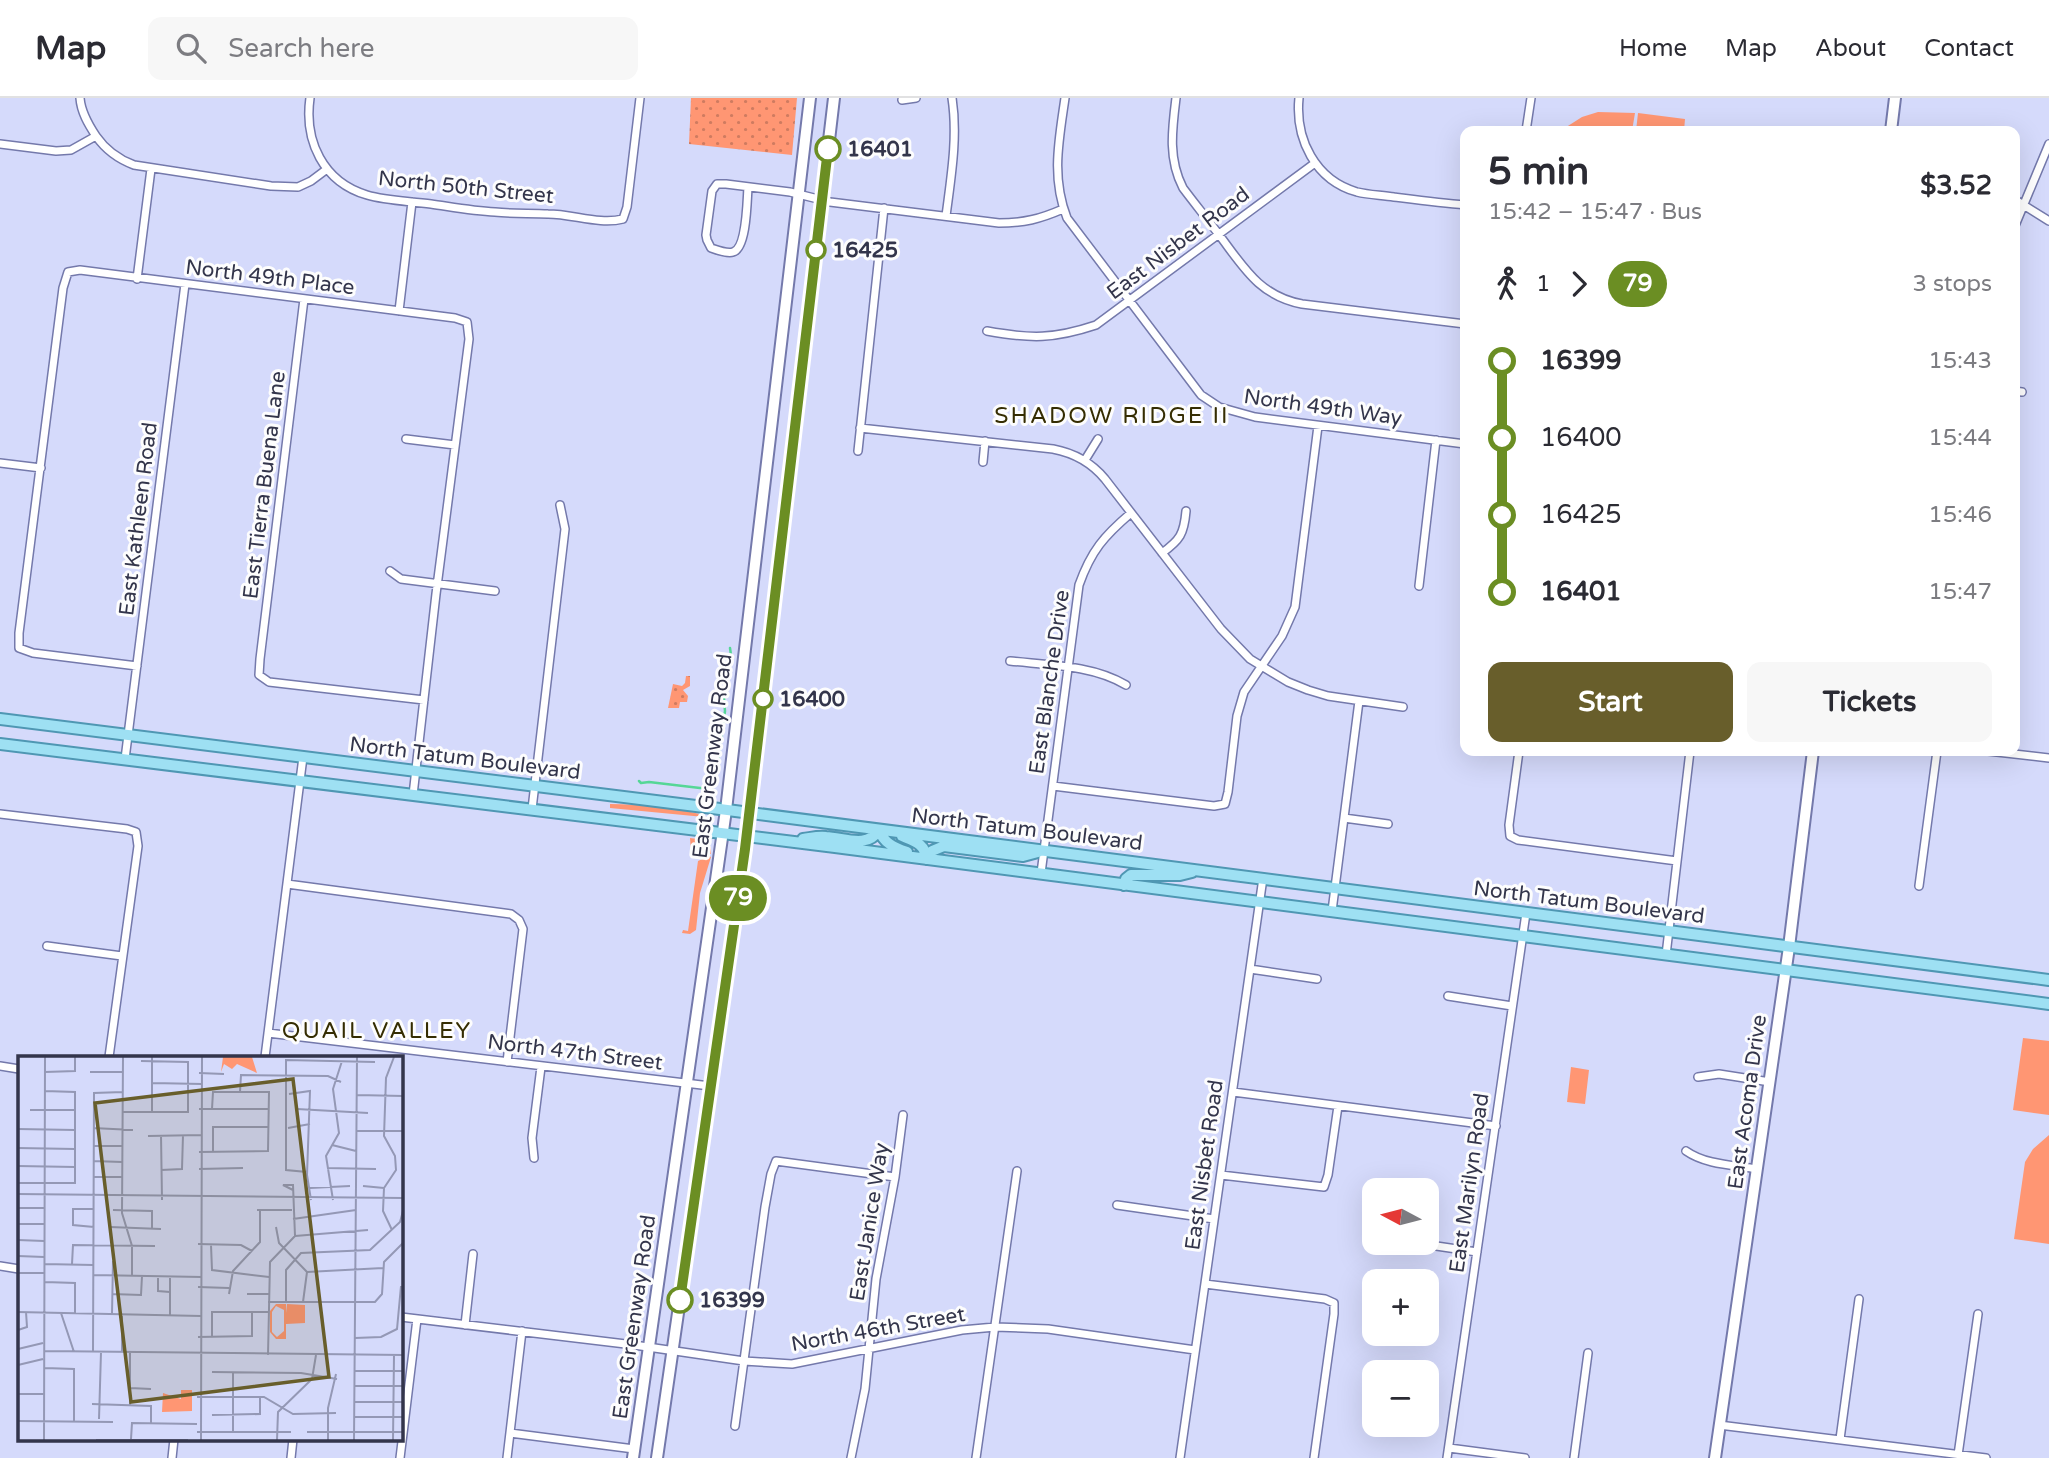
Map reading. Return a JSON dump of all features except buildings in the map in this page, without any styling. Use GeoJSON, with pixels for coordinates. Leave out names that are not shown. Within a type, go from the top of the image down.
{"type":"FeatureCollection","features":[{"type":"Feature","properties":{"kind":"main road","name":"East Greenway Road"},"geometry":{"type":"LineString","coordinates":[[633,1454],[723,833],[810,98]]}},
{"type":"Feature","properties":{"kind":"main road","name":"East Greenway Road"},"geometry":{"type":"LineString","coordinates":[[657,1458],[747,836],[834,98]]}},
{"type":"Feature","properties":{"kind":"main road"},"geometry":{"type":"LineString","coordinates":[[1892,126],[1895,98]]}},
{"type":"Feature","properties":{"kind":"main road","name":"North Tatum Boulevard"},"geometry":{"type":"LineString","coordinates":[[0,719],[2049,980]]}},
{"type":"Feature","properties":{"kind":"main road","name":"North Tatum Boulevard"},"geometry":{"type":"LineString","coordinates":[[0,744],[789,841],[2049,1004]]}},
{"type":"Feature","properties":{"kind":"main road","name":"East Acoma Drive"},"geometry":{"type":"LineString","coordinates":[[1715,1458],[1786,970],[1812,756]]}},
{"type":"Feature","properties":{"kind":"main road"},"geometry":{"type":"LineString","coordinates":[[789,841],[823,836],[867,840],[879,830],[911,839],[924,849],[926,859]]}},
{"type":"Feature","properties":{"kind":"main road"},"geometry":{"type":"LineString","coordinates":[[926,859],[932,851],[944,846],[1023,856],[1044,850]]}},
{"type":"Feature","properties":{"kind":"main road"},"geometry":{"type":"LineString","coordinates":[[1124,885],[1131,875],[1180,875],[1202,870]]}},
{"type":"Feature","properties":{"kind":"main road"},"geometry":{"type":"LineString","coordinates":[[698,1004],[722,1007]]}},
{"type":"Feature","properties":{"kind":"street"},"geometry":{"type":"LineString","coordinates":[[80,98],[87,123],[102,145],[134,165],[271,186],[298,187],[327,169],[310,138],[310,98]]}},
{"type":"Feature","properties":{"kind":"street","name":"North 50th Street"},"geometry":{"type":"LineString","coordinates":[[327,169],[341,182],[359,192],[381,198],[494,212],[555,214],[612,222],[623,219],[627,207],[640,98]]}},
{"type":"Feature","properties":{"kind":"street"},"geometry":{"type":"LineString","coordinates":[[902,100],[916,98]]}},
{"type":"Feature","properties":{"kind":"street"},"geometry":{"type":"LineString","coordinates":[[946,216],[954,142],[953,98]]}},
{"type":"Feature","properties":{"kind":"street"},"geometry":{"type":"LineString","coordinates":[[748,187],[741,244],[731,252],[711,248],[706,235],[712,191],[718,184],[748,187],[822,200],[999,223],[1037,220],[1063,209],[1056,173],[1065,98]]}},
{"type":"Feature","properties":{"kind":"street"},"geometry":{"type":"LineString","coordinates":[[1176,98],[1172,151],[1176,175],[1240,263],[1263,288],[1285,301],[1460,323]]}},
{"type":"Feature","properties":{"kind":"street"},"geometry":{"type":"LineString","coordinates":[[1299,98],[1298,121],[1302,138],[1315,163],[1333,180],[1357,192],[1460,204]]}},
{"type":"Feature","properties":{"kind":"street"},"geometry":{"type":"LineString","coordinates":[[1528,126],[1531,98]]}},
{"type":"Feature","properties":{"kind":"street"},"geometry":{"type":"LineString","coordinates":[[0,144],[56,151],[71,150],[96,136]]}},
{"type":"Feature","properties":{"kind":"street"},"geometry":{"type":"LineString","coordinates":[[2020,214],[2049,144]]}},
{"type":"Feature","properties":{"kind":"street","name":"East Nisbet Road"},"geometry":{"type":"LineString","coordinates":[[987,331],[1050,338],[1072,334],[1096,325],[1315,163]]}},
{"type":"Feature","properties":{"kind":"street"},"geometry":{"type":"LineString","coordinates":[[137,279],[151,169]]}},
{"type":"Feature","properties":{"kind":"street"},"geometry":{"type":"LineString","coordinates":[[398,311],[412,202]]}},
{"type":"Feature","properties":{"kind":"street"},"geometry":{"type":"LineString","coordinates":[[2020,203],[2049,220]]}},
{"type":"Feature","properties":{"kind":"street"},"geometry":{"type":"LineString","coordinates":[[858,451],[884,208]]}},
{"type":"Feature","properties":{"kind":"street","name":"North 49th Way"},"geometry":{"type":"LineString","coordinates":[[1063,209],[1074,229],[1201,395],[1219,407],[1255,417],[1460,443]]}},
{"type":"Feature","properties":{"kind":"street","name":"North 49th Place"},"geometry":{"type":"LineString","coordinates":[[41,468],[63,288],[68,272],[80,270],[455,318],[467,322],[469,339],[455,445]]}},
{"type":"Feature","properties":{"kind":"street","name":"East Kathleen Road"},"geometry":{"type":"LineString","coordinates":[[125,759],[185,284]]}},
{"type":"Feature","properties":{"kind":"street","name":"East Tierra Buena Lane"},"geometry":{"type":"LineString","coordinates":[[304,299],[259,675],[269,682],[424,701]]}},
{"type":"Feature","properties":{"kind":"street"},"geometry":{"type":"LineString","coordinates":[[1053,786],[1214,806],[1225,804],[1237,716],[1244,692],[1282,636],[1296,607],[1318,426]]}},
{"type":"Feature","properties":{"kind":"street"},"geometry":{"type":"LineString","coordinates":[[860,428],[1053,449],[1085,460],[1097,469],[1221,629],[1250,659],[1308,690],[1328,696],[1404,706]]}},
{"type":"Feature","properties":{"kind":"street"},"geometry":{"type":"LineString","coordinates":[[406,439],[455,445],[413,795]]}},
{"type":"Feature","properties":{"kind":"street"},"geometry":{"type":"LineString","coordinates":[[1085,460],[1098,439]]}},
{"type":"Feature","properties":{"kind":"street"},"geometry":{"type":"LineString","coordinates":[[1419,586],[1436,440]]}},
{"type":"Feature","properties":{"kind":"street"},"geometry":{"type":"LineString","coordinates":[[983,462],[985,441]]}},
{"type":"Feature","properties":{"kind":"street"},"geometry":{"type":"LineString","coordinates":[[0,463],[41,468],[19,648],[33,653],[136,666]]}},
{"type":"Feature","properties":{"kind":"street"},"geometry":{"type":"LineString","coordinates":[[532,809],[565,529],[561,505]]}},
{"type":"Feature","properties":{"kind":"street"},"geometry":{"type":"LineString","coordinates":[[1162,553],[1182,536],[1186,512]]}},
{"type":"Feature","properties":{"kind":"street","name":"East Blanche Drive"},"geometry":{"type":"LineString","coordinates":[[1041,873],[1079,585],[1084,570],[1105,536],[1130,513]]}},
{"type":"Feature","properties":{"kind":"street"},"geometry":{"type":"LineString","coordinates":[[390,571],[401,579],[495,592]]}},
{"type":"Feature","properties":{"kind":"street"},"geometry":{"type":"LineString","coordinates":[[1010,661],[1068,668],[1114,678],[1126,685]]}},
{"type":"Feature","properties":{"kind":"street"},"geometry":{"type":"LineString","coordinates":[[1332,911],[1359,701]]}},
{"type":"Feature","properties":{"kind":"street"},"geometry":{"type":"LineString","coordinates":[[2020,755],[2049,758]]}},
{"type":"Feature","properties":{"kind":"street"},"geometry":{"type":"LineString","coordinates":[[1518,756],[1509,825],[1510,836],[1518,840],[1677,861]]}},
{"type":"Feature","properties":{"kind":"street"},"geometry":{"type":"LineString","coordinates":[[1666,955],[1689,756]]}},
{"type":"Feature","properties":{"kind":"street"},"geometry":{"type":"LineString","coordinates":[[1919,886],[1936,756]]}},
{"type":"Feature","properties":{"kind":"street"},"geometry":{"type":"LineString","coordinates":[[265,1056],[303,757]]}},
{"type":"Feature","properties":{"kind":"street"},"geometry":{"type":"LineString","coordinates":[[0,814],[136,832],[138,846],[109,1056]]}},
{"type":"Feature","properties":{"kind":"street"},"geometry":{"type":"LineString","coordinates":[[1344,818],[1388,824]]}},
{"type":"Feature","properties":{"kind":"street","name":"East Nisbet Road"},"geometry":{"type":"LineString","coordinates":[[1180,1458],[1263,878]]}},
{"type":"Feature","properties":{"kind":"street"},"geometry":{"type":"LineString","coordinates":[[287,884],[511,914],[519,920],[523,929],[507,1062]]}},
{"type":"Feature","properties":{"kind":"street","name":"East Marilyn Road"},"geometry":{"type":"LineString","coordinates":[[1447,1458],[1525,913]]}},
{"type":"Feature","properties":{"kind":"street"},"geometry":{"type":"LineString","coordinates":[[47,946],[122,956]]}},
{"type":"Feature","properties":{"kind":"street"},"geometry":{"type":"LineString","coordinates":[[1250,969],[1317,979]]}},
{"type":"Feature","properties":{"kind":"street"},"geometry":{"type":"LineString","coordinates":[[1448,996],[1513,1006]]}},
{"type":"Feature","properties":{"kind":"street","name":"North 47th Street"},"geometry":{"type":"LineString","coordinates":[[268,1033],[710,1086]]}},
{"type":"Feature","properties":{"kind":"street"},"geometry":{"type":"LineString","coordinates":[[0,1066],[18,1069]]}},
{"type":"Feature","properties":{"kind":"street"},"geometry":{"type":"LineString","coordinates":[[534,1158],[532,1138],[541,1066]]}},
{"type":"Feature","properties":{"kind":"street"},"geometry":{"type":"LineString","coordinates":[[1698,1077],[1719,1074],[1770,1082]]}},
{"type":"Feature","properties":{"kind":"street"},"geometry":{"type":"LineString","coordinates":[[1233,1092],[1496,1126]]}},
{"type":"Feature","properties":{"kind":"street"},"geometry":{"type":"LineString","coordinates":[[1221,1175],[1324,1187],[1338,1106]]}},
{"type":"Feature","properties":{"kind":"street","name":"East Janice Way"},"geometry":{"type":"LineString","coordinates":[[851,1458],[865,1389],[877,1279],[903,1115]]}},
{"type":"Feature","properties":{"kind":"street"},"geometry":{"type":"LineString","coordinates":[[1686,1151],[1693,1157],[1707,1161],[1757,1168]]}},
{"type":"Feature","properties":{"kind":"street"},"geometry":{"type":"LineString","coordinates":[[735,1426],[769,1185],[776,1161],[895,1177]]}},
{"type":"Feature","properties":{"kind":"street"},"geometry":{"type":"LineString","coordinates":[[976,1458],[1017,1171]]}},
{"type":"Feature","properties":{"kind":"street"},"geometry":{"type":"LineString","coordinates":[[1118,1205],[1214,1219]]}},
{"type":"Feature","properties":{"kind":"street"},"geometry":{"type":"LineString","coordinates":[[1439,1246],[1477,1252]]}},
{"type":"Feature","properties":{"kind":"street"},"geometry":{"type":"LineString","coordinates":[[465,1325],[473,1254]]}},
{"type":"Feature","properties":{"kind":"street"},"geometry":{"type":"LineString","coordinates":[[0,1266],[18,1269]]}},
{"type":"Feature","properties":{"kind":"street"},"geometry":{"type":"LineString","coordinates":[[1205,1284],[1325,1299],[1334,1303],[1314,1458]]}},
{"type":"Feature","properties":{"kind":"street"},"geometry":{"type":"LineString","coordinates":[[1840,1439],[1859,1299]]}},
{"type":"Feature","properties":{"kind":"street"},"geometry":{"type":"LineString","coordinates":[[1958,1455],[1978,1314]]}},
{"type":"Feature","properties":{"kind":"street","name":"North 46th Street"},"geometry":{"type":"LineString","coordinates":[[402,1317],[744,1361],[792,1364],[962,1330],[995,1327],[1048,1329],[1195,1350]]}},
{"type":"Feature","properties":{"kind":"street"},"geometry":{"type":"LineString","coordinates":[[400,1458],[417,1319]]}},
{"type":"Feature","properties":{"kind":"street"},"geometry":{"type":"LineString","coordinates":[[506,1458],[522,1331]]}},
{"type":"Feature","properties":{"kind":"street"},"geometry":{"type":"LineString","coordinates":[[1574,1458],[1588,1353]]}},
{"type":"Feature","properties":{"kind":"street"},"geometry":{"type":"LineString","coordinates":[[1719,1425],[1986,1458]]}},
{"type":"Feature","properties":{"kind":"street"},"geometry":{"type":"LineString","coordinates":[[510,1433],[633,1454]]}},
{"type":"Feature","properties":{"kind":"street"},"geometry":{"type":"LineString","coordinates":[[172,1458],[174,1440]]}},
{"type":"Feature","properties":{"kind":"street"},"geometry":{"type":"LineString","coordinates":[[291,1458],[293,1440]]}},
{"type":"Feature","properties":{"kind":"street"},"geometry":{"type":"LineString","coordinates":[[1449,1448],[1525,1458]]}},
{"type":"Feature","properties":{"kind":"shaded area"},"geometry":{"type":"Polygon","coordinates":[[[691,98],[797,98],[792,155],[689,144],[691,98]]]}},
{"type":"Feature","properties":{"kind":"shaded area"},"geometry":{"type":"Polygon","coordinates":[[[1598,112],[1635,113],[1633,126],[1568,126],[1582,117],[1598,112]]]}},
{"type":"Feature","properties":{"kind":"shaded area"},"geometry":{"type":"Polygon","coordinates":[[[1638,113],[1685,119],[1684,126],[1637,126],[1638,113]]]}},
{"type":"Feature","properties":{"kind":"shaded area"},"geometry":{"type":"Polygon","coordinates":[[[686,676],[690,676],[690,686],[683,690],[688,696],[687,702],[680,702],[679,708],[668,708],[673,684],[682,686],[686,676]]]}},
{"type":"Feature","properties":{"kind":"shaded area"},"geometry":{"type":"Polygon","coordinates":[[[610,804],[669,808],[704,817],[610,808],[610,804]]]}},
{"type":"Feature","properties":{"kind":"shaded area"},"geometry":{"type":"Polygon","coordinates":[[[690,838],[705,840],[711,848],[711,854],[694,855],[691,852],[690,838]]]}},
{"type":"Feature","properties":{"kind":"shaded area"},"geometry":{"type":"Polygon","coordinates":[[[711,857],[700,893],[696,930],[690,934],[682,933],[683,930],[688,931],[698,861],[711,857]]]}},
{"type":"Feature","properties":{"kind":"shaded area"},"geometry":{"type":"Polygon","coordinates":[[[2023,1038],[2049,1041],[2049,1115],[2013,1110],[2023,1038]]]}},
{"type":"Feature","properties":{"kind":"shaded area"},"geometry":{"type":"Polygon","coordinates":[[[1571,1067],[1589,1070],[1585,1104],[1567,1102],[1571,1067]]]}},
{"type":"Feature","properties":{"kind":"shaded area"},"geometry":{"type":"Polygon","coordinates":[[[2049,1135],[2049,1244],[2014,1239],[2025,1162],[2033,1149],[2049,1135]]]}},
{"type":"Feature","properties":{"kind":"waterway"},"geometry":{"type":"LineString","coordinates":[[639,781],[713,787],[725,711],[730,648]]}},
{"type":"Feature","properties":{"kind":"bus line","name":"79"},"geometry":{"type":"LineString","coordinates":[[680,1300],[745,849],[828,149]]}},
{"type":"Feature","properties":{"kind":"place","name":"16401"},"geometry":{"type":"Point","coordinates":[828,149]}},
{"type":"Feature","properties":{"kind":"place","name":"16425"},"geometry":{"type":"Point","coordinates":[816,250]}},
{"type":"Feature","properties":{"kind":"place","name":"16400"},"geometry":{"type":"Point","coordinates":[763,699]}},
{"type":"Feature","properties":{"kind":"place","name":"16399"},"geometry":{"type":"Point","coordinates":[680,1300]}},
{"type":"Feature","properties":{"kind":"district","name":"SHADOW RIDGE II"},"geometry":{"type":"Point","coordinates":[1112,415]}},
{"type":"Feature","properties":{"kind":"district","name":"QUAIL VALLEY"},"geometry":{"type":"Point","coordinates":[377,1030]}}]}
